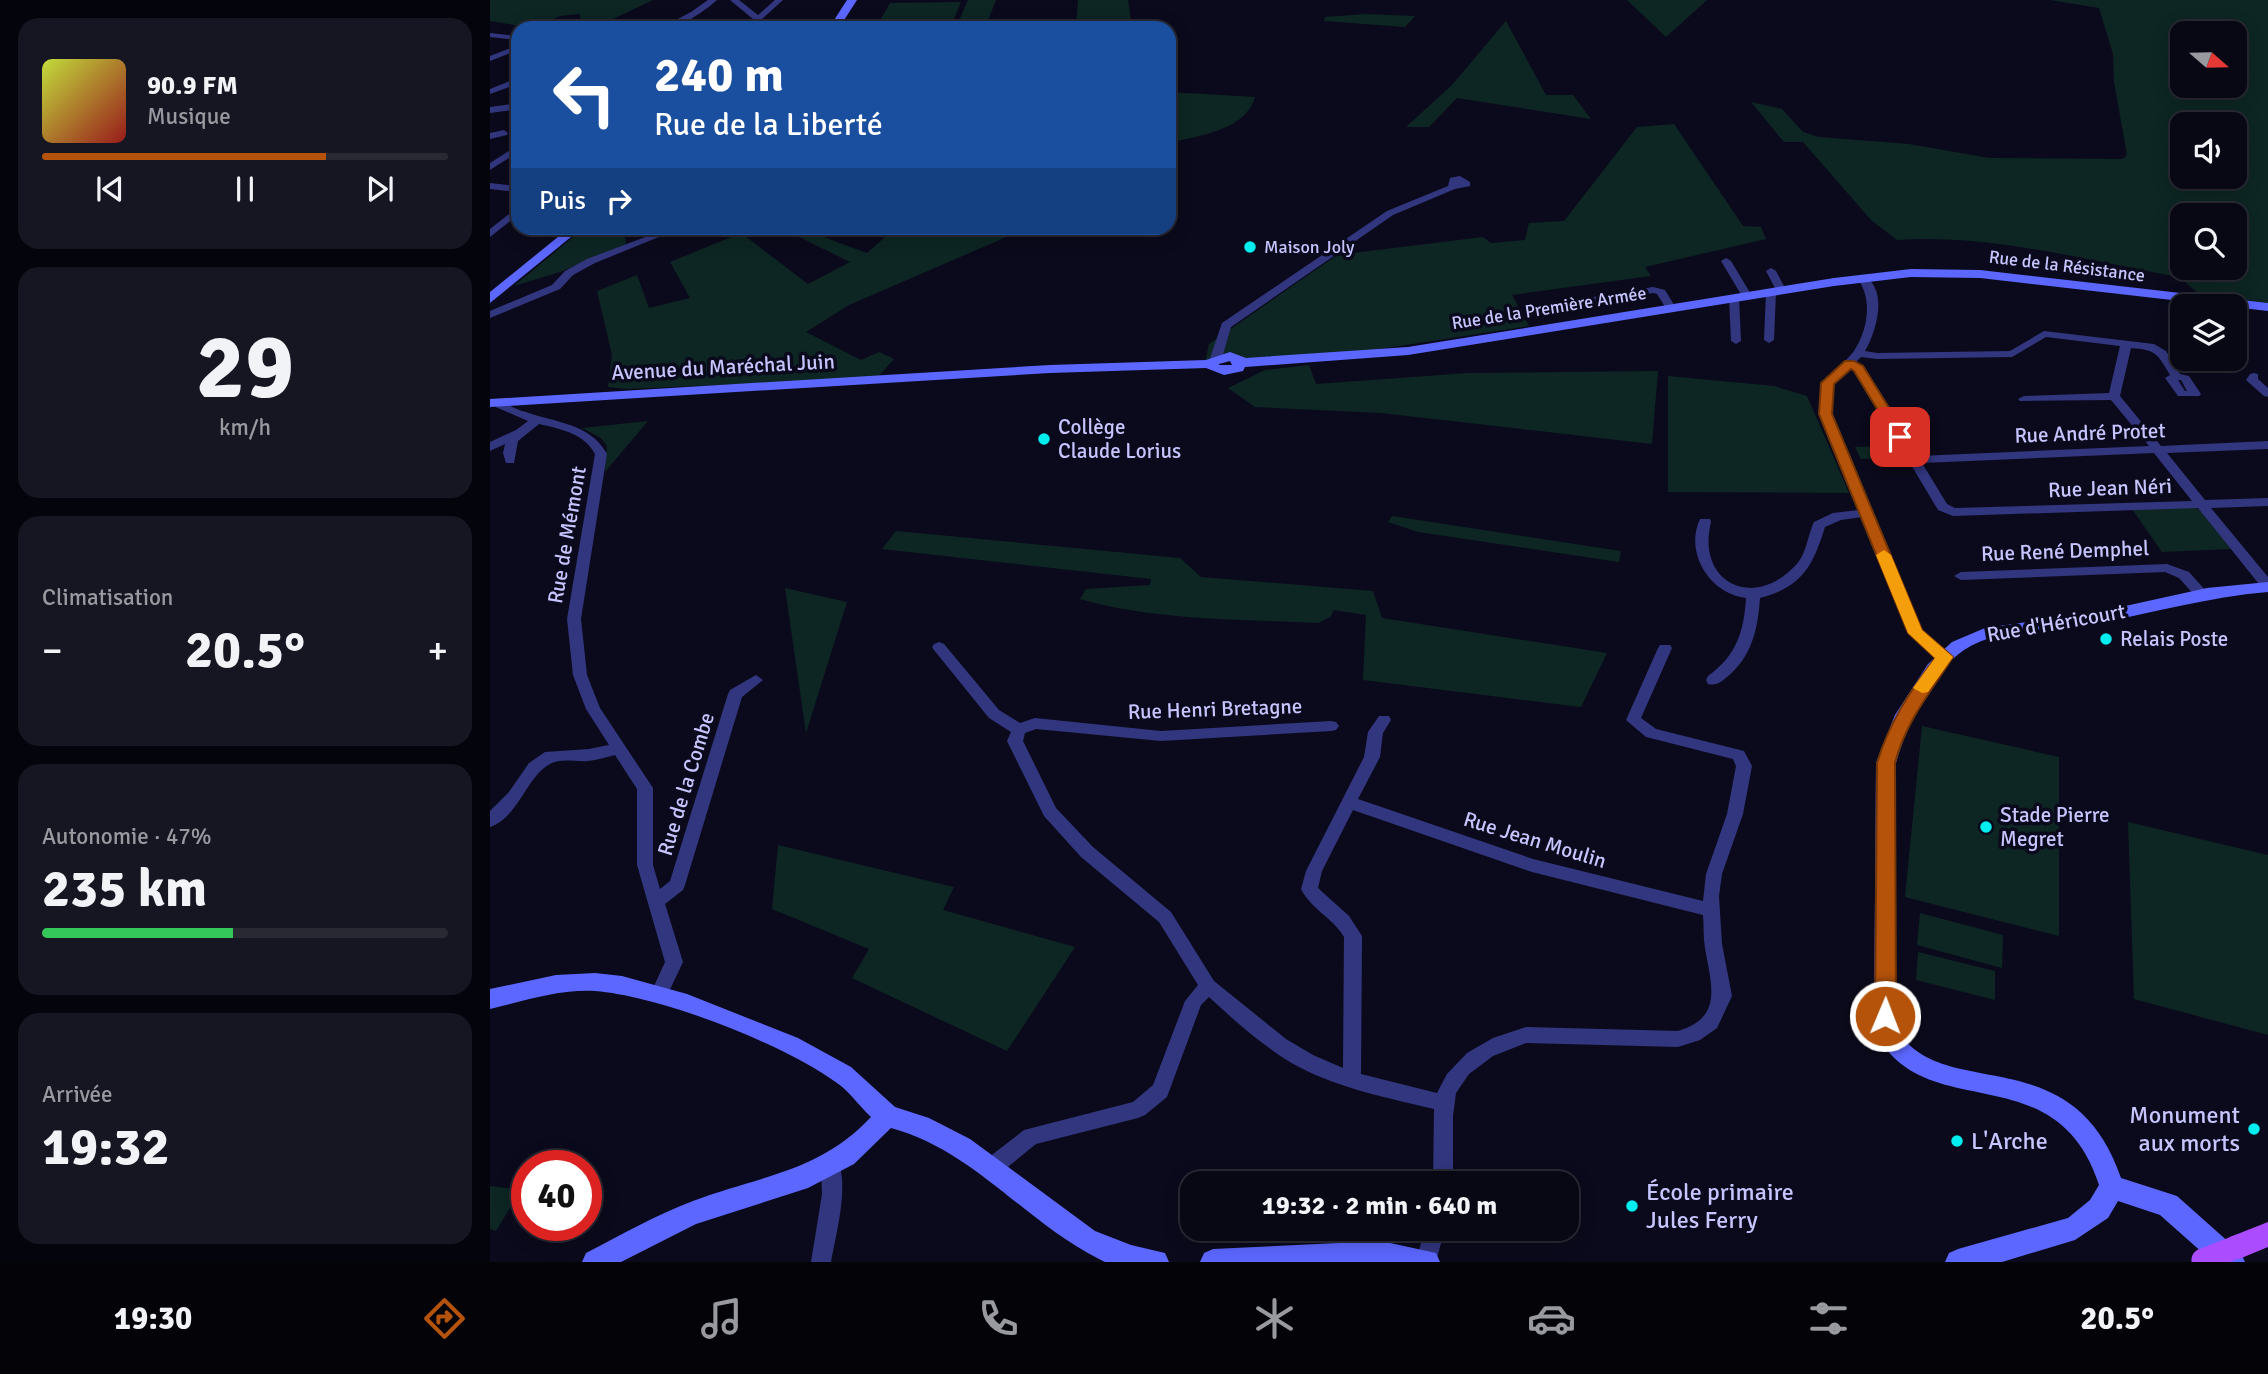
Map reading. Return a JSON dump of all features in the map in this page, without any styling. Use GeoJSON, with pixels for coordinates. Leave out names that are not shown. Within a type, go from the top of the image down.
{"type":"FeatureCollection","features":[{"type":"Feature","properties":{"kind":"main road"},"geometry":{"type":"LineString","coordinates":[[2203,1254],[2236,1254],[2268,1234]]}},
{"type":"Feature","properties":{"kind":"street"},"geometry":{"type":"LineString","coordinates":[[680,21],[713,0]]}},
{"type":"Feature","properties":{"kind":"street"},"geometry":{"type":"LineString","coordinates":[[734,0],[758,19],[779,0]]}},
{"type":"Feature","properties":{"kind":"street"},"geometry":{"type":"LineString","coordinates":[[838,21],[852,0]]}},
{"type":"Feature","properties":{"kind":"street"},"geometry":{"type":"LineString","coordinates":[[490,36],[511,38]]}},
{"type":"Feature","properties":{"kind":"street"},"geometry":{"type":"LineString","coordinates":[[490,59],[511,50]]}},
{"type":"Feature","properties":{"kind":"street"},"geometry":{"type":"LineString","coordinates":[[490,92],[511,84]]}},
{"type":"Feature","properties":{"kind":"street"},"geometry":{"type":"LineString","coordinates":[[490,110],[511,107]]}},
{"type":"Feature","properties":{"kind":"street"},"geometry":{"type":"LineString","coordinates":[[490,136],[504,133]]}},
{"type":"Feature","properties":{"kind":"street"},"geometry":{"type":"LineString","coordinates":[[490,167],[511,153]]}},
{"type":"Feature","properties":{"kind":"street"},"geometry":{"type":"LineString","coordinates":[[490,186],[511,188]]}},
{"type":"Feature","properties":{"kind":"street"},"geometry":{"type":"LineString","coordinates":[[1214,361],[1226,326],[1390,213],[1455,186]]}},
{"type":"Feature","properties":{"kind":"street"},"geometry":{"type":"LineString","coordinates":[[490,234],[511,215]]}},
{"type":"Feature","properties":{"kind":"street"},"geometry":{"type":"LineString","coordinates":[[490,299],[568,235]]}},
{"type":"Feature","properties":{"kind":"street"},"geometry":{"type":"LineString","coordinates":[[490,315],[556,287],[569,273],[591,261],[658,235]]}},
{"type":"Feature","properties":{"kind":"street"},"geometry":{"type":"LineString","coordinates":[[1726,261],[1741,297],[1737,341]]}},
{"type":"Feature","properties":{"kind":"street"},"geometry":{"type":"LineString","coordinates":[[1769,340],[1776,291],[1771,271]]}},
{"type":"Feature","properties":{"kind":"street","name":"Rue de la Résistance"},"geometry":{"type":"LineString","coordinates":[[1862,278],[1911,273],[1980,274],[2268,307]]}},
{"type":"Feature","properties":{"kind":"street"},"geometry":{"type":"LineString","coordinates":[[1862,278],[1870,286],[1872,297],[1871,333],[1859,353],[1828,383],[1826,414],[1916,633],[1945,657]]}},
{"type":"Feature","properties":{"kind":"street","name":"Rue de la Première Armée"},"geometry":{"type":"LineString","coordinates":[[889,379],[1214,361],[1224,372],[1238,368],[1239,360],[1408,351],[1862,278]]}},
{"type":"Feature","properties":{"kind":"street"},"geometry":{"type":"LineString","coordinates":[[1575,303],[1653,290],[1661,292],[1671,308]]}},
{"type":"Feature","properties":{"kind":"street"},"geometry":{"type":"LineString","coordinates":[[1859,353],[1877,356],[2012,354],[2044,334],[2154,347],[2162,352],[2176,376]]}},
{"type":"Feature","properties":{"kind":"street"},"geometry":{"type":"LineString","coordinates":[[1219,343],[1239,360]]}},
{"type":"Feature","properties":{"kind":"street"},"geometry":{"type":"LineString","coordinates":[[2114,396],[2126,344]]}},
{"type":"Feature","properties":{"kind":"street"},"geometry":{"type":"LineString","coordinates":[[1850,363],[1859,369],[1914,460]]}},
{"type":"Feature","properties":{"kind":"street"},"geometry":{"type":"LineString","coordinates":[[2254,376],[2252,380],[2268,394]]}},
{"type":"Feature","properties":{"kind":"street","name":"Avenue du Maréchal Juin"},"geometry":{"type":"LineString","coordinates":[[492,400],[889,379]]}},
{"type":"Feature","properties":{"kind":"street"},"geometry":{"type":"LineString","coordinates":[[2024,399],[2114,396]]}},
{"type":"Feature","properties":{"kind":"street"},"geometry":{"type":"LineString","coordinates":[[2114,396],[2268,586]]}},
{"type":"Feature","properties":{"kind":"street"},"geometry":{"type":"LineString","coordinates":[[515,398],[530,418]]}},
{"type":"Feature","properties":{"kind":"street"},"geometry":{"type":"LineString","coordinates":[[492,400],[530,418]]}},
{"type":"Feature","properties":{"kind":"street"},"geometry":{"type":"LineString","coordinates":[[510,460],[508,453],[517,433],[530,418]]}},
{"type":"Feature","properties":{"kind":"street","name":"Rue de Mémont"},"geometry":{"type":"LineString","coordinates":[[530,418],[591,438],[598,446],[601,465],[586,534],[574,619],[580,675],[593,709],[645,788],[645,865],[674,962],[659,995]]}},
{"type":"Feature","properties":{"kind":"street"},"geometry":{"type":"LineString","coordinates":[[490,447],[517,433]]}},
{"type":"Feature","properties":{"kind":"street","name":"Rue André Protet"},"geometry":{"type":"LineString","coordinates":[[1914,460],[2268,445]]}},
{"type":"Feature","properties":{"kind":"street","name":"Rue Jean Néri"},"geometry":{"type":"LineString","coordinates":[[1914,460],[1942,507],[1953,512],[2268,502]]}},
{"type":"Feature","properties":{"kind":"street"},"geometry":{"type":"LineString","coordinates":[[1705,522],[1699,535],[1707,571],[1725,585],[1753,594],[1783,585],[1808,559],[1819,525],[1838,516],[1867,513]]}},
{"type":"Feature","properties":{"kind":"street","name":"Rue René Demphel"},"geometry":{"type":"LineString","coordinates":[[1961,576],[2167,568],[2184,575],[2201,594]]}},
{"type":"Feature","properties":{"kind":"street","name":"Rue d'Héricourt"},"geometry":{"type":"LineString","coordinates":[[2112,1187],[2103,1160],[2087,1134],[2057,1107],[2034,1095],[1920,1066],[1896,1049],[1885,1029],[1886,763],[1893,738],[1916,695],[1945,657],[1959,645],[1991,633],[2090,619],[2201,594],[2268,586]]}},
{"type":"Feature","properties":{"kind":"street"},"geometry":{"type":"LineString","coordinates":[[1713,680],[1734,666],[1752,623],[1753,594]]}},
{"type":"Feature","properties":{"kind":"street"},"geometry":{"type":"LineString","coordinates":[[939,647],[995,714],[1019,730],[1015,741],[1050,812],[1087,852],[1165,917],[1182,940],[1208,986],[1277,1044],[1308,1062],[1352,1078],[1444,1103]]}},
{"type":"Feature","properties":{"kind":"street"},"geometry":{"type":"LineString","coordinates":[[1443,1171],[1444,1103],[1451,1083],[1476,1056],[1507,1040],[1526,1035],[1678,1039],[1704,1029],[1717,1014],[1723,996],[1713,944],[1714,874],[1735,814],[1744,766],[1739,755],[1651,733],[1633,720],[1665,648]]}},
{"type":"Feature","properties":{"kind":"street","name":"Rue de la Combe"},"geometry":{"type":"LineString","coordinates":[[657,901],[677,885],[735,694],[756,680]]}},
{"type":"Feature","properties":{"kind":"street"},"geometry":{"type":"LineString","coordinates":[[1352,1078],[1353,936],[1345,920],[1319,904],[1309,890],[1314,871],[1371,757],[1376,733],[1384,720]]}},
{"type":"Feature","properties":{"kind":"street","name":"Rue Henri Bretagne"},"geometry":{"type":"LineString","coordinates":[[1019,730],[1035,723],[1161,736],[1331,726]]}},
{"type":"Feature","properties":{"kind":"street"},"geometry":{"type":"LineString","coordinates":[[490,821],[515,796],[534,767],[550,756],[589,755],[617,749]]}},
{"type":"Feature","properties":{"kind":"street","name":"Rue Jean Moulin"},"geometry":{"type":"LineString","coordinates":[[1349,802],[1532,865],[1712,910]]}},
{"type":"Feature","properties":{"kind":"street"},"geometry":{"type":"LineString","coordinates":[[490,999],[592,982],[622,985],[659,995],[793,1048],[842,1074],[866,1092],[887,1116],[910,1121],[944,1137],[991,1168],[1045,1213],[1082,1239],[1121,1255],[1156,1262]]}},
{"type":"Feature","properties":{"kind":"street"},"geometry":{"type":"LineString","coordinates":[[991,1168],[1031,1136],[1138,1109],[1160,1091],[1194,1001],[1208,986]]}},
{"type":"Feature","properties":{"kind":"street"},"geometry":{"type":"LineString","coordinates":[[595,1262],[695,1213],[831,1168],[872,1135],[887,1116]]}},
{"type":"Feature","properties":{"kind":"street"},"geometry":{"type":"LineString","coordinates":[[821,1262],[832,1194],[831,1168]]}},
{"type":"Feature","properties":{"kind":"street"},"geometry":{"type":"LineString","coordinates":[[1958,1262],[2075,1228],[2099,1209],[2112,1187],[2168,1205],[2203,1254]]}},
{"type":"Feature","properties":{"kind":"street"},"geometry":{"type":"LineString","coordinates":[[1213,1262],[1381,1254],[1427,1262],[1432,1241]]}},
{"type":"Feature","properties":{"kind":"green space"},"geometry":{"type":"Polygon","coordinates":[[[490,0],[653,0],[609,21],[581,21],[580,14],[560,16],[548,21],[511,21],[511,24],[490,21],[490,0]]]}},
{"type":"Feature","properties":{"kind":"green space"},"geometry":{"type":"Polygon","coordinates":[[[968,0],[996,0],[988,21],[959,21],[968,0]]]}},
{"type":"Feature","properties":{"kind":"green space"},"geometry":{"type":"Polygon","coordinates":[[[1078,0],[1128,0],[1131,21],[1076,21],[1078,0]]]}},
{"type":"Feature","properties":{"kind":"green space"},"geometry":{"type":"Polygon","coordinates":[[[1627,0],[1707,0],[1666,37],[1627,0]]]}},
{"type":"Feature","properties":{"kind":"green space"},"geometry":{"type":"Polygon","coordinates":[[[2050,0],[2268,0],[2268,303],[2247,300],[2247,294],[2199,294],[2183,280],[2247,280],[2247,203],[2170,203],[2170,275],[2003,245],[1932,239],[1897,240],[1871,220],[1803,142],[1784,142],[1751,102],[1782,109],[1803,132],[1819,137],[1909,144],[1989,158],[2123,159],[2127,155],[2114,82],[2113,54],[2099,8],[2050,0]]]}},
{"type":"Feature","properties":{"kind":"green space"},"geometry":{"type":"Polygon","coordinates":[[[961,2],[953,21],[880,21],[890,3],[961,2]]]}},
{"type":"Feature","properties":{"kind":"green space"},"geometry":{"type":"Polygon","coordinates":[[[1366,14],[1415,16],[1405,27],[1324,21],[1325,17],[1366,14]]]}},
{"type":"Feature","properties":{"kind":"green space"},"geometry":{"type":"Polygon","coordinates":[[[1506,21],[1546,95],[1573,95],[1591,119],[1457,98],[1429,127],[1406,127],[1452,85],[1506,21]]]}},
{"type":"Feature","properties":{"kind":"green space"},"geometry":{"type":"Polygon","coordinates":[[[1176,92],[1255,97],[1242,117],[1207,134],[1176,141],[1176,92]]]}},
{"type":"Feature","properties":{"kind":"green space"},"geometry":{"type":"Polygon","coordinates":[[[1674,124],[1743,226],[1761,227],[1766,239],[1645,267],[1651,276],[1512,295],[1529,326],[1308,360],[1205,362],[1209,344],[1337,255],[1483,237],[1491,243],[1525,240],[1529,223],[1564,221],[1637,127],[1674,124]]]}},
{"type":"Feature","properties":{"kind":"green space"},"geometry":{"type":"Polygon","coordinates":[[[576,235],[625,235],[626,245],[560,272],[514,286],[576,235]]]}},
{"type":"Feature","properties":{"kind":"green space"},"geometry":{"type":"Polygon","coordinates":[[[736,235],[744,235],[808,284],[850,262],[795,235],[818,235],[867,253],[887,235],[1009,235],[849,305],[806,332],[861,360],[879,352],[894,359],[877,378],[627,389],[608,387],[612,355],[597,291],[637,275],[649,308],[690,298],[670,262],[736,235]]]}},
{"type":"Feature","properties":{"kind":"green space"},"geometry":{"type":"Polygon","coordinates":[[[1309,365],[1316,384],[1468,373],[1658,371],[1652,444],[1381,413],[1255,407],[1228,388],[1265,370],[1309,365]]]}},
{"type":"Feature","properties":{"kind":"green space"},"geometry":{"type":"Polygon","coordinates":[[[1668,376],[1774,386],[1807,396],[1849,493],[1668,492],[1668,376]]]}},
{"type":"Feature","properties":{"kind":"green space"},"geometry":{"type":"Polygon","coordinates":[[[648,421],[605,472],[607,446],[601,438],[582,428],[648,421]]]}},
{"type":"Feature","properties":{"kind":"green space"},"geometry":{"type":"Polygon","coordinates":[[[1893,446],[1899,458],[1861,459],[1855,447],[1893,446]]]}},
{"type":"Feature","properties":{"kind":"green space"},"geometry":{"type":"Polygon","coordinates":[[[2194,507],[2201,511],[2231,549],[2162,552],[2132,509],[2194,507]]]}},
{"type":"Feature","properties":{"kind":"green space"},"geometry":{"type":"Polygon","coordinates":[[[1392,516],[1621,551],[1619,562],[1418,532],[1388,522],[1392,516]]]}},
{"type":"Feature","properties":{"kind":"green space"},"geometry":{"type":"Polygon","coordinates":[[[896,531],[1180,558],[1201,577],[1373,591],[1382,618],[1607,653],[1581,707],[1363,680],[1366,615],[1334,610],[1330,617],[1319,623],[1199,618],[1109,606],[1080,599],[1086,589],[1150,585],[1151,579],[882,549],[896,531]]]}},
{"type":"Feature","properties":{"kind":"green space"},"geometry":{"type":"Polygon","coordinates":[[[785,588],[847,602],[806,733],[785,588]]]}},
{"type":"Feature","properties":{"kind":"green space","name":"Stade Pierre Megret"},"geometry":{"type":"Polygon","coordinates":[[[1922,726],[2059,757],[2059,936],[1905,897],[1922,726]]]}},
{"type":"Feature","properties":{"kind":"green space"},"geometry":{"type":"Polygon","coordinates":[[[2128,822],[2268,855],[2268,1035],[2134,999],[2128,822]]]}},
{"type":"Feature","properties":{"kind":"green space"},"geometry":{"type":"Polygon","coordinates":[[[778,845],[954,887],[943,910],[1075,947],[1007,1051],[852,978],[869,949],[772,909],[778,845]]]}},
{"type":"Feature","properties":{"kind":"green space"},"geometry":{"type":"Polygon","coordinates":[[[1920,913],[2003,935],[2002,968],[1917,945],[1920,913]]]}},
{"type":"Feature","properties":{"kind":"green space"},"geometry":{"type":"Polygon","coordinates":[[[1918,952],[1995,971],[1995,1000],[1916,980],[1918,952]]]}},
{"type":"Feature","properties":{"kind":"green space"},"geometry":{"type":"Polygon","coordinates":[[[490,1186],[511,1189],[511,1206],[496,1231],[490,1229],[490,1186]]]}},
{"type":"Feature","properties":{"kind":"slow traffic"},"geometry":{"type":"LineString","coordinates":[[1884,555],[1916,633],[1945,657],[1922,688]]}},
{"type":"Feature","properties":{"kind":"place","name":"Maison Joly"},"geometry":{"type":"Point","coordinates":[1250,247]}},
{"type":"Feature","properties":{"kind":"place","name":"Collège Claude Lorius"},"geometry":{"type":"Point","coordinates":[1044,439]}},
{"type":"Feature","properties":{"kind":"place","name":"Relais Poste"},"geometry":{"type":"Point","coordinates":[2106,639]}},
{"type":"Feature","properties":{"kind":"place","name":"Stade Pierre Megret"},"geometry":{"type":"Point","coordinates":[1986,827]}},
{"type":"Feature","properties":{"kind":"place","name":"Monument aux morts"},"geometry":{"type":"Point","coordinates":[2254,1129]}},
{"type":"Feature","properties":{"kind":"place","name":"L'Arche"},"geometry":{"type":"Point","coordinates":[1957,1141]}},
{"type":"Feature","properties":{"kind":"place","name":"École primaire Jules Ferry"},"geometry":{"type":"Point","coordinates":[1632,1206]}},
{"type":"Feature","properties":{"kind":"route"},"geometry":{"type":"LineString","coordinates":[[1885,1016],[1886,763],[1893,738],[1916,695],[1945,657],[1916,633],[1826,414],[1824,398],[1828,383],[1850,363],[1859,369],[1900,437]]}}]}
